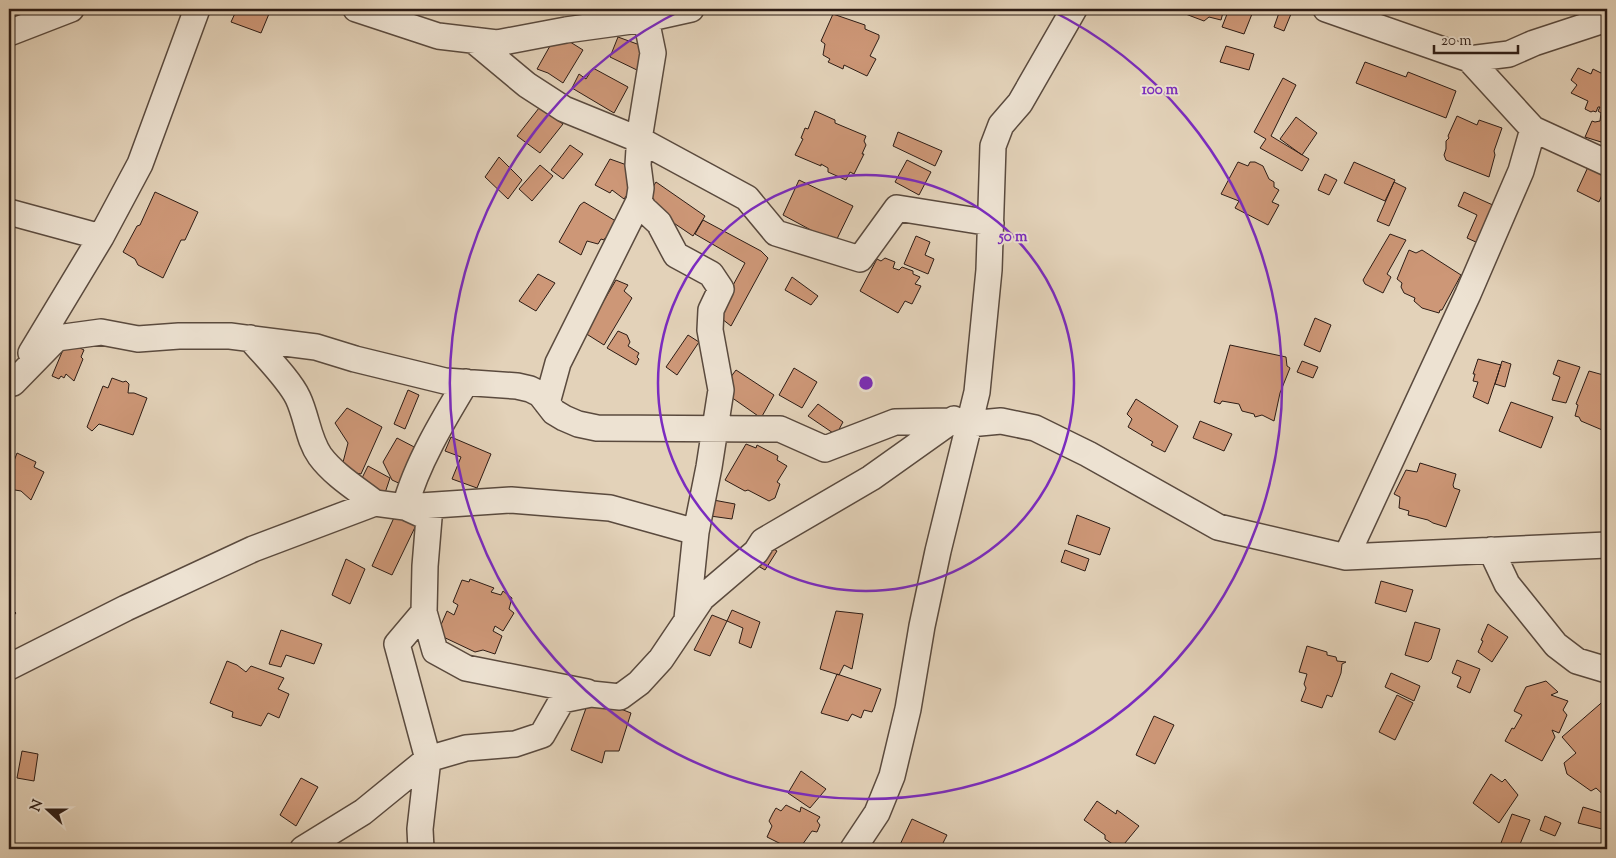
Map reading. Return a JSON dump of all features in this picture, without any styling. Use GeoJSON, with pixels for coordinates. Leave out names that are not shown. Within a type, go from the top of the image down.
{"type":"FeatureCollection","features":[{"type":"Feature","properties":{"kind":"street"},"geometry":{"type":"LineString","coordinates":[[9,33],[71,9]]}},
{"type":"Feature","properties":{"kind":"street"},"geometry":{"type":"LineString","coordinates":[[11,386],[101,237],[140,164],[197,9]]}},
{"type":"Feature","properties":{"kind":"street"},"geometry":{"type":"LineString","coordinates":[[356,9],[438,36],[498,43],[691,9]]}},
{"type":"Feature","properties":{"kind":"street"},"geometry":{"type":"LineString","coordinates":[[853,849],[877,813],[892,776],[908,709],[926,607],[964,419],[977,392],[989,270],[994,146],[1001,126],[1020,102],[1074,9]]}},
{"type":"Feature","properties":{"kind":"street"},"geometry":{"type":"LineString","coordinates":[[1326,9],[1469,59],[1509,54],[1534,43],[1607,19]]}},
{"type":"Feature","properties":{"kind":"street"},"geometry":{"type":"LineString","coordinates":[[547,403],[558,362],[640,201],[641,188],[638,165],[640,140],[657,15]]}},
{"type":"Feature","properties":{"kind":"street"},"geometry":{"type":"LineString","coordinates":[[473,40],[527,85],[564,110],[640,140],[746,198],[776,232],[860,259],[897,208],[991,223]]}},
{"type":"Feature","properties":{"kind":"street"},"geometry":{"type":"LineString","coordinates":[[1469,59],[1533,129],[1607,163]]}},
{"type":"Feature","properties":{"kind":"street"},"geometry":{"type":"LineString","coordinates":[[1346,557],[1468,294],[1521,171],[1533,129]]}},
{"type":"Feature","properties":{"kind":"street"},"geometry":{"type":"LineString","coordinates":[[640,201],[644,210],[659,223],[676,255],[711,274],[721,289],[711,310],[710,330],[722,390],[696,532],[687,619]]}},
{"type":"Feature","properties":{"kind":"street"},"geometry":{"type":"LineString","coordinates":[[9,212],[101,237]]}},
{"type":"Feature","properties":{"kind":"street"},"geometry":{"type":"LineString","coordinates":[[11,386],[57,338],[102,332],[138,339],[179,336],[230,336],[316,347],[431,379],[517,386],[530,389],[540,394],[554,412],[564,418],[578,424],[597,428],[780,429],[826,449],[895,422],[964,419],[1001,421],[1035,428],[1088,454],[1218,526],[1346,557],[1607,545]]}},
{"type":"Feature","properties":{"kind":"street"},"geometry":{"type":"LineString","coordinates":[[250,338],[297,396],[312,441],[326,464],[375,503]]}},
{"type":"Feature","properties":{"kind":"street"},"geometry":{"type":"LineString","coordinates":[[405,507],[408,494],[438,428],[466,382]]}},
{"type":"Feature","properties":{"kind":"street"},"geometry":{"type":"LineString","coordinates":[[405,507],[430,518],[425,566],[424,612],[435,651],[466,668],[620,698],[639,683],[660,659],[702,598],[756,552],[763,541],[870,478],[964,419]]}},
{"type":"Feature","properties":{"kind":"street"},"geometry":{"type":"LineString","coordinates":[[9,667],[126,608],[253,549],[375,503],[405,507],[511,500],[610,508],[696,532]]}},
{"type":"Feature","properties":{"kind":"street"},"geometry":{"type":"LineString","coordinates":[[1491,550],[1507,584],[1556,645],[1577,661],[1607,670]]}},
{"type":"Feature","properties":{"kind":"street"},"geometry":{"type":"LineString","coordinates":[[421,849],[420,829],[428,760],[397,644],[424,612]]}},
{"type":"Feature","properties":{"kind":"street"},"geometry":{"type":"LineString","coordinates":[[303,849],[363,812],[428,760],[466,748],[516,744],[542,735],[562,700],[592,694]]}},
{"type":"Feature","properties":{"kind":"building"},"geometry":{"type":"Polygon","coordinates":[[[237,9],[271,9],[261,33],[231,22],[237,9]]]}},
{"type":"Feature","properties":{"kind":"building"},"geometry":{"type":"Polygon","coordinates":[[[1176,9],[1224,9],[1221,20],[1209,17],[1204,21],[1176,9]]]}},
{"type":"Feature","properties":{"kind":"building"},"geometry":{"type":"Polygon","coordinates":[[[1229,9],[1254,9],[1244,34],[1222,27],[1229,9]]]}},
{"type":"Feature","properties":{"kind":"building"},"geometry":{"type":"Polygon","coordinates":[[[1280,10],[1291,14],[1284,31],[1274,27],[1280,10]]]}},
{"type":"Feature","properties":{"kind":"building"},"geometry":{"type":"Polygon","coordinates":[[[833,14],[865,25],[865,29],[879,35],[870,56],[876,59],[867,76],[844,65],[843,69],[828,62],[830,59],[823,55],[825,44],[821,41],[833,14]]]}},
{"type":"Feature","properties":{"kind":"building"},"geometry":{"type":"Polygon","coordinates":[[[555,37],[567,40],[583,50],[563,83],[548,73],[537,69],[555,37]]]}},
{"type":"Feature","properties":{"kind":"building"},"geometry":{"type":"Polygon","coordinates":[[[618,37],[648,48],[639,71],[610,57],[618,37]]]}},
{"type":"Feature","properties":{"kind":"building"},"geometry":{"type":"Polygon","coordinates":[[[1226,46],[1254,54],[1249,70],[1220,62],[1226,46]]]}},
{"type":"Feature","properties":{"kind":"building"},"geometry":{"type":"Polygon","coordinates":[[[1365,62],[1406,77],[1408,72],[1456,91],[1446,118],[1356,83],[1365,62]]]}},
{"type":"Feature","properties":{"kind":"building"},"geometry":{"type":"Polygon","coordinates":[[[593,68],[628,87],[614,113],[572,88],[579,74],[586,79],[593,68]]]}},
{"type":"Feature","properties":{"kind":"building"},"geometry":{"type":"Polygon","coordinates":[[[1578,68],[1591,74],[1593,69],[1607,76],[1607,129],[1601,142],[1585,137],[1592,121],[1600,121],[1601,113],[1598,111],[1600,107],[1598,107],[1596,112],[1591,112],[1585,109],[1588,101],[1571,93],[1577,85],[1571,80],[1578,68]]]}},
{"type":"Feature","properties":{"kind":"building"},"geometry":{"type":"Polygon","coordinates":[[[1283,78],[1296,85],[1271,136],[1309,159],[1302,171],[1260,148],[1266,139],[1254,132],[1283,78]]]}},
{"type":"Feature","properties":{"kind":"building"},"geometry":{"type":"Polygon","coordinates":[[[539,108],[563,124],[540,153],[517,136],[539,108]]]}},
{"type":"Feature","properties":{"kind":"building"},"geometry":{"type":"Polygon","coordinates":[[[815,111],[835,120],[835,123],[866,136],[864,141],[866,145],[862,154],[864,154],[854,174],[850,172],[846,180],[828,172],[828,168],[821,164],[821,166],[795,155],[803,139],[801,138],[805,128],[808,129],[815,111]]]}},
{"type":"Feature","properties":{"kind":"building"},"geometry":{"type":"Polygon","coordinates":[[[1457,116],[1477,125],[1479,120],[1502,128],[1494,151],[1495,155],[1489,177],[1446,160],[1444,155],[1446,141],[1449,138],[1448,136],[1457,116]]]}},
{"type":"Feature","properties":{"kind":"building"},"geometry":{"type":"Polygon","coordinates":[[[1296,117],[1317,133],[1302,155],[1280,139],[1296,117]]]}},
{"type":"Feature","properties":{"kind":"building"},"geometry":{"type":"Polygon","coordinates":[[[898,132],[942,151],[935,166],[893,146],[898,132]]]}},
{"type":"Feature","properties":{"kind":"building"},"geometry":{"type":"Polygon","coordinates":[[[570,145],[583,154],[563,179],[551,170],[570,145]]]}},
{"type":"Feature","properties":{"kind":"building"},"geometry":{"type":"Polygon","coordinates":[[[499,157],[522,180],[508,199],[485,177],[499,157]]]}},
{"type":"Feature","properties":{"kind":"building"},"geometry":{"type":"Polygon","coordinates":[[[610,159],[624,164],[638,180],[624,199],[612,190],[610,193],[595,185],[610,159]]]}},
{"type":"Feature","properties":{"kind":"building"},"geometry":{"type":"Polygon","coordinates":[[[907,160],[931,172],[919,195],[895,182],[907,160]]]}},
{"type":"Feature","properties":{"kind":"building"},"geometry":{"type":"Polygon","coordinates":[[[1238,162],[1248,166],[1250,162],[1255,162],[1263,166],[1269,179],[1274,182],[1274,187],[1279,190],[1272,202],[1279,205],[1268,225],[1235,208],[1239,201],[1221,194],[1238,162]]]}},
{"type":"Feature","properties":{"kind":"building"},"geometry":{"type":"Polygon","coordinates":[[[1354,162],[1395,180],[1385,201],[1344,183],[1354,162]]]}},
{"type":"Feature","properties":{"kind":"building"},"geometry":{"type":"Polygon","coordinates":[[[540,165],[553,176],[532,201],[519,189],[540,165]]]}},
{"type":"Feature","properties":{"kind":"building"},"geometry":{"type":"Polygon","coordinates":[[[1588,167],[1607,177],[1607,183],[1599,202],[1577,191],[1588,167]]]}},
{"type":"Feature","properties":{"kind":"building"},"geometry":{"type":"Polygon","coordinates":[[[1325,174],[1337,180],[1329,195],[1318,190],[1325,174]]]}},
{"type":"Feature","properties":{"kind":"building"},"geometry":{"type":"Polygon","coordinates":[[[799,180],[853,206],[835,243],[783,215],[799,180]]]}},
{"type":"Feature","properties":{"kind":"building"},"geometry":{"type":"Polygon","coordinates":[[[656,182],[705,216],[693,236],[644,202],[656,182]]]}},
{"type":"Feature","properties":{"kind":"building"},"geometry":{"type":"Polygon","coordinates":[[[1394,182],[1406,188],[1389,226],[1377,221],[1394,182]]]}},
{"type":"Feature","properties":{"kind":"building"},"geometry":{"type":"Polygon","coordinates":[[[155,192],[198,212],[185,240],[181,240],[163,278],[138,265],[135,259],[123,252],[137,226],[140,225],[155,192]]]}},
{"type":"Feature","properties":{"kind":"building"},"geometry":{"type":"Polygon","coordinates":[[[1464,192],[1495,206],[1478,243],[1467,238],[1477,215],[1458,206],[1464,192]]]}},
{"type":"Feature","properties":{"kind":"building"},"geometry":{"type":"Polygon","coordinates":[[[584,202],[619,223],[610,239],[601,239],[598,244],[587,241],[581,255],[559,242],[580,205],[584,202]]]}},
{"type":"Feature","properties":{"kind":"building"},"geometry":{"type":"Polygon","coordinates":[[[703,220],[761,251],[768,258],[731,326],[717,315],[745,263],[695,234],[703,220]]]}},
{"type":"Feature","properties":{"kind":"building"},"geometry":{"type":"Polygon","coordinates":[[[1390,234],[1406,240],[1387,274],[1391,277],[1383,293],[1365,284],[1363,280],[1390,234]]]}},
{"type":"Feature","properties":{"kind":"building"},"geometry":{"type":"Polygon","coordinates":[[[916,236],[930,242],[925,255],[934,259],[928,274],[904,264],[916,236]]]}},
{"type":"Feature","properties":{"kind":"building"},"geometry":{"type":"Polygon","coordinates":[[[1409,250],[1416,253],[1422,250],[1461,275],[1439,313],[1422,308],[1414,301],[1415,298],[1404,293],[1401,287],[1402,283],[1397,279],[1409,250]]]}},
{"type":"Feature","properties":{"kind":"building"},"geometry":{"type":"Polygon","coordinates":[[[885,258],[895,262],[893,268],[899,270],[902,267],[913,271],[913,274],[920,277],[915,284],[921,286],[912,304],[905,301],[898,313],[860,291],[877,259],[881,261],[885,258]]]}},
{"type":"Feature","properties":{"kind":"building"},"geometry":{"type":"Polygon","coordinates":[[[538,274],[555,283],[536,311],[519,301],[538,274]]]}},
{"type":"Feature","properties":{"kind":"building"},"geometry":{"type":"Polygon","coordinates":[[[792,277],[818,296],[811,305],[785,290],[792,277]]]}},
{"type":"Feature","properties":{"kind":"building"},"geometry":{"type":"Polygon","coordinates":[[[616,280],[628,285],[624,291],[632,298],[604,345],[585,333],[616,280]]]}},
{"type":"Feature","properties":{"kind":"building"},"geometry":{"type":"Polygon","coordinates":[[[1315,318],[1331,325],[1320,352],[1304,345],[1315,318]]]}},
{"type":"Feature","properties":{"kind":"building"},"geometry":{"type":"Polygon","coordinates":[[[618,331],[627,335],[630,342],[628,346],[639,353],[636,365],[607,348],[618,331]]]}},
{"type":"Feature","properties":{"kind":"building"},"geometry":{"type":"Polygon","coordinates":[[[688,335],[699,342],[677,375],[666,367],[688,335]]]}},
{"type":"Feature","properties":{"kind":"building"},"geometry":{"type":"Polygon","coordinates":[[[65,345],[76,346],[84,350],[81,357],[83,359],[74,381],[66,374],[64,378],[61,376],[59,379],[52,376],[65,345]]]}},
{"type":"Feature","properties":{"kind":"building"},"geometry":{"type":"Polygon","coordinates":[[[1230,345],[1286,357],[1287,366],[1290,368],[1280,393],[1274,421],[1262,415],[1255,417],[1254,414],[1242,411],[1239,404],[1222,401],[1220,404],[1214,402],[1230,345]]]}},
{"type":"Feature","properties":{"kind":"building"},"geometry":{"type":"Polygon","coordinates":[[[1478,359],[1501,365],[1488,404],[1473,397],[1478,382],[1473,381],[1475,374],[1473,374],[1478,359]]]}},
{"type":"Feature","properties":{"kind":"building"},"geometry":{"type":"Polygon","coordinates":[[[1558,360],[1580,367],[1566,403],[1552,400],[1560,377],[1553,374],[1558,360]]]}},
{"type":"Feature","properties":{"kind":"building"},"geometry":{"type":"Polygon","coordinates":[[[1302,361],[1318,367],[1313,378],[1297,372],[1302,361]]]}},
{"type":"Feature","properties":{"kind":"building"},"geometry":{"type":"Polygon","coordinates":[[[1502,361],[1511,364],[1505,387],[1495,384],[1502,361]]]}},
{"type":"Feature","properties":{"kind":"building"},"geometry":{"type":"Polygon","coordinates":[[[794,368],[817,382],[802,408],[779,395],[794,368]]]}},
{"type":"Feature","properties":{"kind":"building"},"geometry":{"type":"Polygon","coordinates":[[[736,370],[774,395],[761,418],[721,390],[736,370]]]}},
{"type":"Feature","properties":{"kind":"building"},"geometry":{"type":"Polygon","coordinates":[[[1589,371],[1607,376],[1607,432],[1581,421],[1579,417],[1575,416],[1578,405],[1576,404],[1589,371]]]}},
{"type":"Feature","properties":{"kind":"building"},"geometry":{"type":"Polygon","coordinates":[[[112,378],[123,382],[126,381],[129,384],[128,393],[134,393],[147,398],[133,435],[99,424],[92,431],[87,427],[103,386],[108,388],[112,378]]]}},
{"type":"Feature","properties":{"kind":"building"},"geometry":{"type":"Polygon","coordinates":[[[408,390],[419,395],[405,429],[394,424],[408,390]]]}},
{"type":"Feature","properties":{"kind":"building"},"geometry":{"type":"Polygon","coordinates":[[[1136,399],[1178,426],[1165,452],[1151,445],[1153,442],[1128,427],[1132,419],[1127,414],[1136,399]]]}},
{"type":"Feature","properties":{"kind":"building"},"geometry":{"type":"Polygon","coordinates":[[[1511,402],[1553,417],[1541,448],[1499,431],[1511,402]]]}},
{"type":"Feature","properties":{"kind":"building"},"geometry":{"type":"Polygon","coordinates":[[[818,404],[843,422],[836,435],[808,416],[818,404]]]}},
{"type":"Feature","properties":{"kind":"building"},"geometry":{"type":"Polygon","coordinates":[[[347,408],[382,427],[361,474],[341,470],[348,443],[335,423],[347,408]]]}},
{"type":"Feature","properties":{"kind":"building"},"geometry":{"type":"Polygon","coordinates":[[[1200,421],[1232,434],[1224,451],[1193,438],[1200,421]]]}},
{"type":"Feature","properties":{"kind":"building"},"geometry":{"type":"Polygon","coordinates":[[[451,437],[491,454],[477,488],[452,479],[461,457],[445,451],[451,437]]]}},
{"type":"Feature","properties":{"kind":"building"},"geometry":{"type":"Polygon","coordinates":[[[397,438],[420,450],[405,486],[392,480],[383,462],[397,438]]]}},
{"type":"Feature","properties":{"kind":"building"},"geometry":{"type":"Polygon","coordinates":[[[746,444],[756,448],[757,445],[778,456],[777,460],[787,466],[777,482],[780,484],[775,498],[769,501],[725,480],[746,444]]]}},
{"type":"Feature","properties":{"kind":"building"},"geometry":{"type":"Polygon","coordinates":[[[17,453],[36,462],[34,467],[44,472],[31,500],[21,491],[9,489],[9,462],[14,461],[17,453]]]}},
{"type":"Feature","properties":{"kind":"building"},"geometry":{"type":"Polygon","coordinates":[[[1420,463],[1456,474],[1453,485],[1454,488],[1460,490],[1446,527],[1408,515],[1409,511],[1399,508],[1400,497],[1394,494],[1406,470],[1417,472],[1420,463]]]}},
{"type":"Feature","properties":{"kind":"building"},"geometry":{"type":"Polygon","coordinates":[[[368,466],[390,478],[385,493],[361,480],[368,466]]]}},
{"type":"Feature","properties":{"kind":"building"},"geometry":{"type":"Polygon","coordinates":[[[708,499],[735,504],[732,519],[703,515],[708,499]]]}},
{"type":"Feature","properties":{"kind":"building"},"geometry":{"type":"Polygon","coordinates":[[[397,511],[418,521],[392,575],[372,566],[397,511]]]}},
{"type":"Feature","properties":{"kind":"building"},"geometry":{"type":"Polygon","coordinates":[[[1077,515],[1110,528],[1100,555],[1068,544],[1077,515]]]}},
{"type":"Feature","properties":{"kind":"building"},"geometry":{"type":"Polygon","coordinates":[[[765,544],[777,551],[765,570],[753,563],[765,544]]]}},
{"type":"Feature","properties":{"kind":"building"},"geometry":{"type":"Polygon","coordinates":[[[1065,550],[1089,559],[1085,571],[1061,562],[1065,550]]]}},
{"type":"Feature","properties":{"kind":"building"},"geometry":{"type":"Polygon","coordinates":[[[346,559],[365,569],[350,604],[332,595],[346,559]]]}},
{"type":"Feature","properties":{"kind":"building"},"geometry":{"type":"Polygon","coordinates":[[[470,579],[494,588],[491,592],[501,595],[503,591],[512,598],[509,609],[514,613],[503,631],[495,626],[493,631],[502,636],[495,654],[483,650],[475,652],[437,634],[447,611],[454,615],[458,605],[453,602],[462,580],[469,582],[470,579]]]}},
{"type":"Feature","properties":{"kind":"building"},"geometry":{"type":"Polygon","coordinates":[[[1381,581],[1413,590],[1406,612],[1375,603],[1381,581]]]}},
{"type":"Feature","properties":{"kind":"building"},"geometry":{"type":"Polygon","coordinates":[[[9,606],[16,613],[9,621],[9,606]]]}},
{"type":"Feature","properties":{"kind":"building"},"geometry":{"type":"Polygon","coordinates":[[[732,610],[760,622],[751,648],[739,643],[743,628],[727,621],[732,610]]]}},
{"type":"Feature","properties":{"kind":"building"},"geometry":{"type":"Polygon","coordinates":[[[836,611],[863,614],[852,669],[844,665],[839,675],[820,669],[836,611]]]}},
{"type":"Feature","properties":{"kind":"building"},"geometry":{"type":"Polygon","coordinates":[[[712,615],[727,621],[710,656],[694,650],[712,615]]]}},
{"type":"Feature","properties":{"kind":"building"},"geometry":{"type":"Polygon","coordinates":[[[1415,622],[1440,629],[1431,659],[1428,662],[1405,655],[1415,622]]]}},
{"type":"Feature","properties":{"kind":"building"},"geometry":{"type":"Polygon","coordinates":[[[1488,624],[1508,637],[1492,662],[1478,652],[1488,624]]]}},
{"type":"Feature","properties":{"kind":"building"},"geometry":{"type":"Polygon","coordinates":[[[281,630],[322,644],[314,664],[286,655],[281,667],[269,664],[281,630]]]}},
{"type":"Feature","properties":{"kind":"building"},"geometry":{"type":"Polygon","coordinates":[[[1307,646],[1327,652],[1327,655],[1336,657],[1337,661],[1346,662],[1342,664],[1341,673],[1332,697],[1327,695],[1322,708],[1301,701],[1306,688],[1304,684],[1307,674],[1299,672],[1307,646]]]}},
{"type":"Feature","properties":{"kind":"building"},"geometry":{"type":"Polygon","coordinates":[[[1457,660],[1480,669],[1470,693],[1457,687],[1461,677],[1452,673],[1457,660]]]}},
{"type":"Feature","properties":{"kind":"building"},"geometry":{"type":"Polygon","coordinates":[[[227,661],[237,665],[246,672],[251,666],[284,678],[278,689],[289,694],[279,718],[268,713],[261,726],[232,717],[233,712],[210,703],[227,661]]]}},
{"type":"Feature","properties":{"kind":"building"},"geometry":{"type":"Polygon","coordinates":[[[1391,673],[1420,686],[1414,701],[1385,687],[1391,673]]]}},
{"type":"Feature","properties":{"kind":"building"},"geometry":{"type":"Polygon","coordinates":[[[837,674],[881,689],[872,712],[864,710],[861,718],[852,714],[848,721],[821,713],[837,674]]]}},
{"type":"Feature","properties":{"kind":"building"},"geometry":{"type":"Polygon","coordinates":[[[1546,681],[1558,692],[1551,695],[1568,701],[1563,710],[1567,715],[1559,733],[1552,730],[1555,737],[1542,761],[1505,741],[1522,715],[1514,711],[1526,687],[1546,681]]]}},
{"type":"Feature","properties":{"kind":"building"},"geometry":{"type":"Polygon","coordinates":[[[1397,695],[1413,703],[1395,740],[1379,732],[1397,695]]]}},
{"type":"Feature","properties":{"kind":"building"},"geometry":{"type":"Polygon","coordinates":[[[590,697],[631,713],[619,751],[605,751],[602,763],[571,750],[590,697]]]}},
{"type":"Feature","properties":{"kind":"building"},"geometry":{"type":"Polygon","coordinates":[[[1607,698],[1607,798],[1596,788],[1591,791],[1567,774],[1564,763],[1576,753],[1562,737],[1607,698]]]}},
{"type":"Feature","properties":{"kind":"building"},"geometry":{"type":"Polygon","coordinates":[[[1154,716],[1174,725],[1155,764],[1136,755],[1154,716]]]}},
{"type":"Feature","properties":{"kind":"building"},"geometry":{"type":"Polygon","coordinates":[[[22,751],[38,754],[34,781],[17,778],[22,751]]]}},
{"type":"Feature","properties":{"kind":"building"},"geometry":{"type":"Polygon","coordinates":[[[801,771],[826,789],[810,808],[788,793],[801,771]]]}},
{"type":"Feature","properties":{"kind":"building"},"geometry":{"type":"Polygon","coordinates":[[[1491,774],[1502,782],[1505,779],[1518,795],[1499,823],[1473,803],[1491,774]]]}},
{"type":"Feature","properties":{"kind":"building"},"geometry":{"type":"Polygon","coordinates":[[[301,778],[318,787],[296,826],[280,815],[301,778]]]}},
{"type":"Feature","properties":{"kind":"building"},"geometry":{"type":"Polygon","coordinates":[[[1097,801],[1116,814],[1117,810],[1139,826],[1120,849],[1105,839],[1105,835],[1084,820],[1097,801]]]}},
{"type":"Feature","properties":{"kind":"building"},"geometry":{"type":"Polygon","coordinates":[[[786,805],[800,812],[801,807],[820,817],[817,821],[820,825],[817,832],[812,831],[800,848],[787,847],[767,837],[772,826],[769,821],[773,813],[776,808],[781,811],[786,805]]]}},
{"type":"Feature","properties":{"kind":"building"},"geometry":{"type":"Polygon","coordinates":[[[1583,807],[1606,814],[1602,829],[1578,823],[1583,807]]]}},
{"type":"Feature","properties":{"kind":"building"},"geometry":{"type":"Polygon","coordinates":[[[1512,814],[1530,820],[1518,849],[1501,843],[1512,814]]]}},
{"type":"Feature","properties":{"kind":"building"},"geometry":{"type":"Polygon","coordinates":[[[1545,816],[1561,823],[1555,836],[1540,830],[1545,816]]]}},
{"type":"Feature","properties":{"kind":"building"},"geometry":{"type":"Polygon","coordinates":[[[912,819],[947,835],[940,849],[898,849],[912,819]]]}}]}
